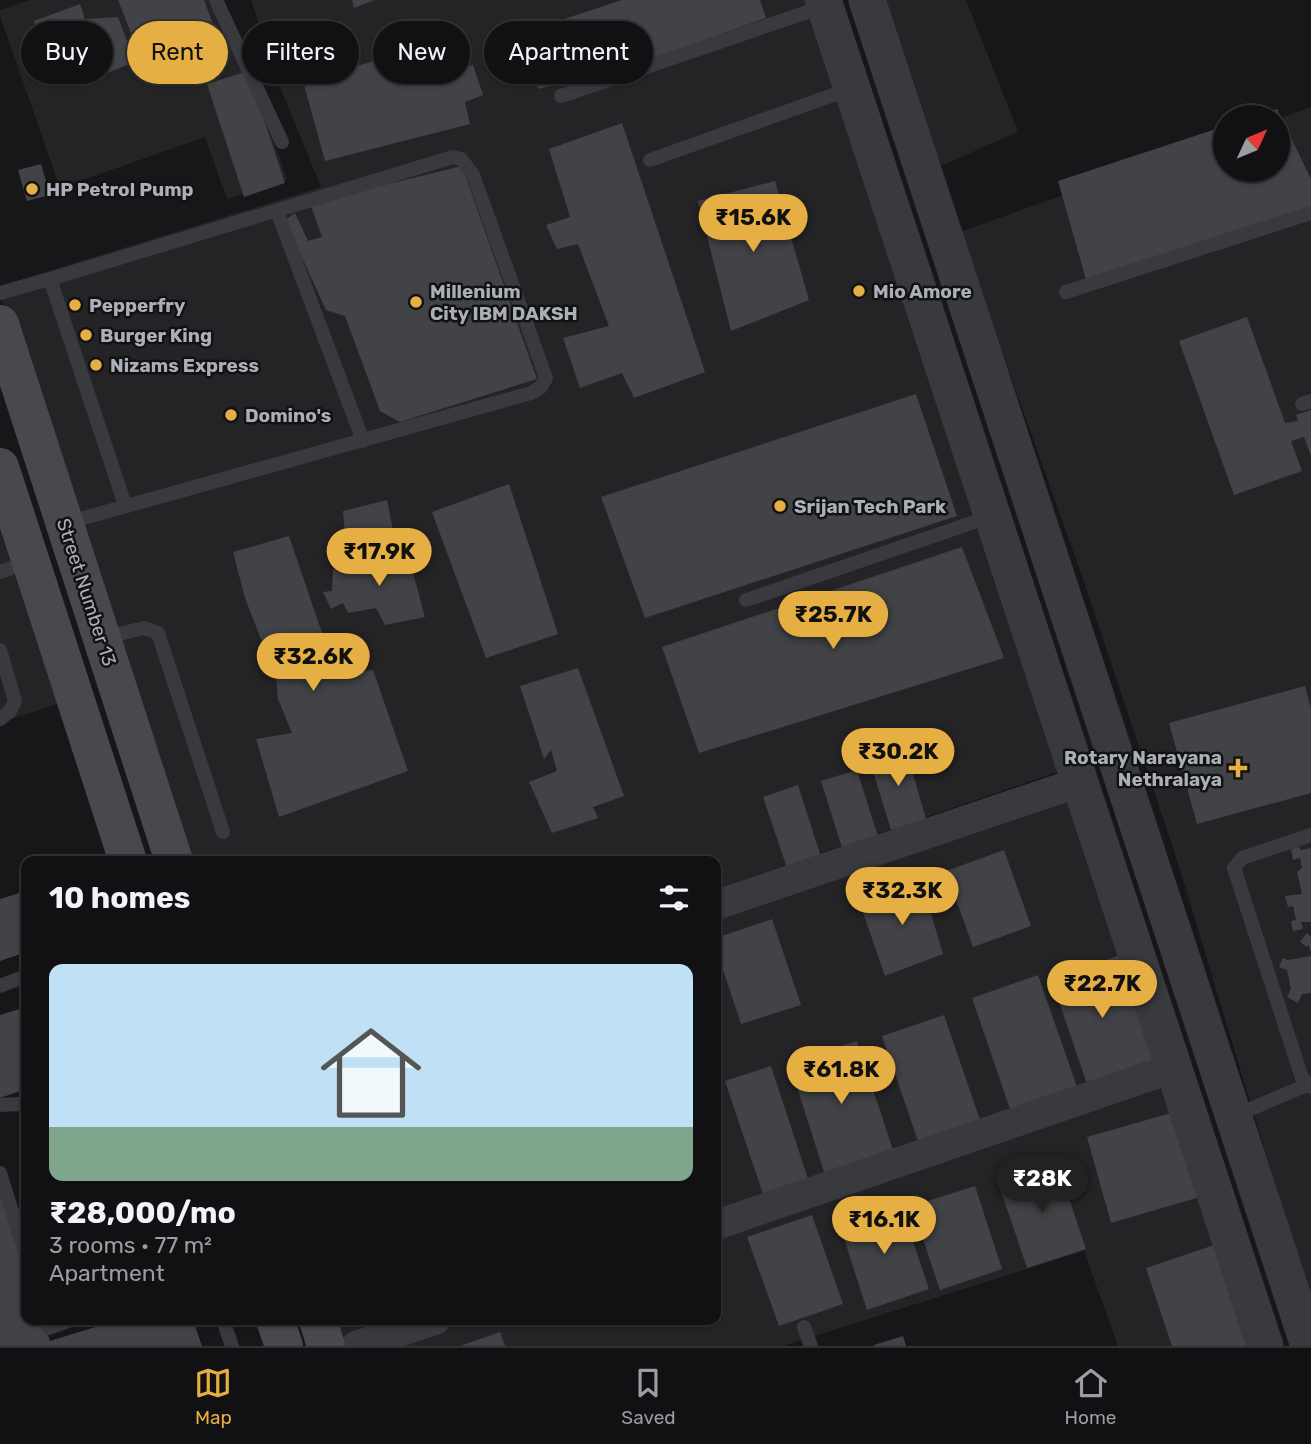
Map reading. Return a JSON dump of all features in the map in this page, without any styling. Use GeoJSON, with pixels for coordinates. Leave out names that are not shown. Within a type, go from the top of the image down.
{"type":"FeatureCollection","features":[{"type":"Feature","properties":{"kind":"main road","name":"Street Number 13"},"geometry":{"type":"LineString","coordinates":[[0,324],[172,856]]}},
{"type":"Feature","properties":{"kind":"main road"},"geometry":{"type":"LineString","coordinates":[[0,467],[15,567],[126,856]]}},
{"type":"Feature","properties":{"kind":"main road"},"geometry":{"type":"LineString","coordinates":[[277,1325],[284,1346]]}},
{"type":"Feature","properties":{"kind":"main road"},"geometry":{"type":"LineString","coordinates":[[320,1325],[326,1346]]}},
{"type":"Feature","properties":{"kind":"street"},"geometry":{"type":"LineString","coordinates":[[867,0],[1309,1346]]}},
{"type":"Feature","properties":{"kind":"street"},"geometry":{"type":"LineString","coordinates":[[824,3],[1265,1346]]}},
{"type":"Feature","properties":{"kind":"street"},"geometry":{"type":"LineString","coordinates":[[1053,702],[1095,693]]}},
{"type":"Feature","properties":{"kind":"street"},"geometry":{"type":"LineString","coordinates":[[721,903],[1080,782]]}},
{"type":"Feature","properties":{"kind":"street"},"geometry":{"type":"LineString","coordinates":[[721,1223],[1173,1068]]}},
{"type":"Feature","properties":{"kind":"street"},"geometry":{"type":"LineString","coordinates":[[356,1346],[420,1325]]}},
{"type":"Feature","properties":{"kind":"lane"},"geometry":{"type":"LineString","coordinates":[[216,0],[282,142]]}},
{"type":"Feature","properties":{"kind":"lane"},"geometry":{"type":"LineString","coordinates":[[561,96],[824,3]]}},
{"type":"Feature","properties":{"kind":"lane"},"geometry":{"type":"LineString","coordinates":[[650,160],[852,89]]}},
{"type":"Feature","properties":{"kind":"lane"},"geometry":{"type":"LineString","coordinates":[[0,293],[453,157],[461,159],[473,175],[546,378],[541,387],[531,393],[65,523]]}},
{"type":"Feature","properties":{"kind":"lane"},"geometry":{"type":"LineString","coordinates":[[277,211],[363,442]]}},
{"type":"Feature","properties":{"kind":"lane"},"geometry":{"type":"LineString","coordinates":[[1066,292],[1311,213]]}},
{"type":"Feature","properties":{"kind":"lane"},"geometry":{"type":"LineString","coordinates":[[50,279],[125,505]]}},
{"type":"Feature","properties":{"kind":"lane"},"geometry":{"type":"LineString","coordinates":[[746,600],[992,516]]}},
{"type":"Feature","properties":{"kind":"lane"},"geometry":{"type":"LineString","coordinates":[[102,638],[144,628],[158,633],[223,832]]}},
{"type":"Feature","properties":{"kind":"lane"},"geometry":{"type":"LineString","coordinates":[[0,650],[15,701],[10,711],[0,719]]}},
{"type":"Feature","properties":{"kind":"lane"},"geometry":{"type":"LineString","coordinates":[[1234,1115],[1309,1086],[1234,868],[1242,858],[1311,835]]}},
{"type":"Feature","properties":{"kind":"lane"},"geometry":{"type":"LineString","coordinates":[[0,986],[21,978]]}},
{"type":"Feature","properties":{"kind":"lane"},"geometry":{"type":"LineString","coordinates":[[0,1105],[21,1105]]}},
{"type":"Feature","properties":{"kind":"lane"},"geometry":{"type":"LineString","coordinates":[[0,1173],[21,1240]]}},
{"type":"Feature","properties":{"kind":"lane"},"geometry":{"type":"LineString","coordinates":[[225,1325],[232,1346]]}},
{"type":"Feature","properties":{"kind":"lane"},"geometry":{"type":"LineString","coordinates":[[804,1327],[811,1346]]}},
{"type":"Feature","properties":{"kind":"shaded area"},"geometry":{"type":"Polygon","coordinates":[[[30,0],[224,0],[242,51],[242,84],[254,84],[287,179],[227,199],[205,137],[60,188],[24,84],[113,84],[113,21],[21,21],[21,76],[0,10],[30,0]]]}},
{"type":"Feature","properties":{"kind":"shaded area"},"geometry":{"type":"Polygon","coordinates":[[[251,0],[813,0],[1066,769],[721,887],[721,856],[187,856],[83,548],[0,295],[0,286],[321,187],[279,84],[359,84],[359,21],[258,21],[251,0]]]}},
{"type":"Feature","properties":{"kind":"shaded area"},"geometry":{"type":"Polygon","coordinates":[[[882,0],[966,0],[1018,132],[936,168],[882,0]]]}},
{"type":"Feature","properties":{"kind":"shaded area"},"geometry":{"type":"Polygon","coordinates":[[[1311,107],[1311,1303],[1177,860],[1081,573],[959,232],[1213,142],[1213,182],[1290,182],[1290,115],[1311,107]]]}},
{"type":"Feature","properties":{"kind":"shaded area"},"geometry":{"type":"Polygon","coordinates":[[[0,530],[57,704],[0,723],[0,530]]]}},
{"type":"Feature","properties":{"kind":"shaded area"},"geometry":{"type":"Polygon","coordinates":[[[1070,797],[1253,1346],[1118,1346],[1084,1251],[783,1346],[339,1346],[333,1325],[721,1325],[721,909],[1070,797]]]}},
{"type":"Feature","properties":{"kind":"building"},"geometry":{"type":"Polygon","coordinates":[[[118,0],[204,0],[212,21],[127,21],[118,0]]]}},
{"type":"Feature","properties":{"kind":"building"},"geometry":{"type":"Polygon","coordinates":[[[352,0],[375,0],[354,8],[352,0]]]}},
{"type":"Feature","properties":{"kind":"building"},"geometry":{"type":"Polygon","coordinates":[[[622,0],[760,0],[766,18],[653,59],[653,21],[558,21],[622,0]]]}},
{"type":"Feature","properties":{"kind":"building"},"geometry":{"type":"Polygon","coordinates":[[[80,4],[85,19],[118,17],[127,41],[127,65],[113,71],[113,21],[34,21],[80,4]]]}},
{"type":"Feature","properties":{"kind":"building"},"geometry":{"type":"Polygon","coordinates":[[[373,61],[373,84],[470,84],[470,66],[473,65],[483,95],[465,102],[470,124],[325,161],[304,84],[359,84],[359,65],[373,61]]]}},
{"type":"Feature","properties":{"kind":"building"},"geometry":{"type":"Polygon","coordinates":[[[242,73],[242,84],[252,84],[285,183],[244,197],[207,84],[228,84],[228,77],[242,73]]]}},
{"type":"Feature","properties":{"kind":"building"},"geometry":{"type":"Polygon","coordinates":[[[536,84],[557,84],[538,89],[536,84]]]}},
{"type":"Feature","properties":{"kind":"building"},"geometry":{"type":"Polygon","coordinates":[[[622,123],[705,372],[634,398],[622,373],[580,388],[563,338],[609,326],[578,244],[557,249],[546,225],[570,217],[549,149],[622,123]]]}},
{"type":"Feature","properties":{"kind":"building"},"geometry":{"type":"Polygon","coordinates":[[[1213,130],[1213,182],[1290,182],[1290,136],[1311,179],[1311,207],[1087,283],[1058,181],[1213,130]]]}},
{"type":"Feature","properties":{"kind":"building"},"geometry":{"type":"Polygon","coordinates":[[[41,164],[50,195],[27,201],[18,170],[41,164]]]}},
{"type":"Feature","properties":{"kind":"building","name":"Millenium City IBM DAKSH"},"geometry":{"type":"Polygon","coordinates":[[[462,166],[537,379],[400,422],[380,411],[345,316],[326,310],[285,220],[295,213],[308,241],[322,237],[310,203],[462,166]]]}},
{"type":"Feature","properties":{"kind":"building"},"geometry":{"type":"Polygon","coordinates":[[[775,181],[809,300],[731,331],[698,201],[775,181]]]}},
{"type":"Feature","properties":{"kind":"building"},"geometry":{"type":"Polygon","coordinates":[[[1247,317],[1285,423],[1298,421],[1296,415],[1311,410],[1311,456],[1304,437],[1291,441],[1302,471],[1234,495],[1179,341],[1247,317]]]}},
{"type":"Feature","properties":{"kind":"building","name":"Srijan Tech Park"},"geometry":{"type":"Polygon","coordinates":[[[916,394],[957,516],[645,618],[601,497],[916,394]]]}},
{"type":"Feature","properties":{"kind":"building"},"geometry":{"type":"Polygon","coordinates":[[[509,484],[558,634],[486,658],[432,512],[509,484]]]}},
{"type":"Feature","properties":{"kind":"building"},"geometry":{"type":"Polygon","coordinates":[[[387,500],[396,546],[347,558],[343,511],[387,500]]]}},
{"type":"Feature","properties":{"kind":"building"},"geometry":{"type":"Polygon","coordinates":[[[289,536],[336,674],[373,670],[408,771],[279,817],[256,739],[292,733],[278,699],[276,678],[245,598],[233,552],[289,536]]]}},
{"type":"Feature","properties":{"kind":"building"},"geometry":{"type":"Polygon","coordinates":[[[406,547],[425,617],[385,625],[376,608],[348,613],[343,603],[331,609],[323,592],[332,591],[333,569],[370,561],[406,547]]]}},
{"type":"Feature","properties":{"kind":"building"},"geometry":{"type":"Polygon","coordinates":[[[962,547],[1004,658],[699,753],[662,647],[962,547]]]}},
{"type":"Feature","properties":{"kind":"building"},"geometry":{"type":"Polygon","coordinates":[[[578,668],[624,796],[593,807],[598,818],[552,833],[529,782],[557,771],[551,750],[544,759],[520,686],[578,668]]]}},
{"type":"Feature","properties":{"kind":"building"},"geometry":{"type":"Polygon","coordinates":[[[1305,686],[1311,709],[1311,793],[1197,824],[1169,723],[1305,686]]]}},
{"type":"Feature","properties":{"kind":"building"},"geometry":{"type":"Polygon","coordinates":[[[904,744],[927,822],[892,833],[868,755],[904,744]]]}},
{"type":"Feature","properties":{"kind":"building"},"geometry":{"type":"Polygon","coordinates":[[[857,770],[879,840],[843,851],[821,781],[857,770]]]}},
{"type":"Feature","properties":{"kind":"building"},"geometry":{"type":"Polygon","coordinates":[[[798,785],[822,860],[788,871],[763,797],[798,785]]]}},
{"type":"Feature","properties":{"kind":"building"},"geometry":{"type":"Polygon","coordinates":[[[1300,847],[1300,850],[1311,848],[1311,922],[1301,922],[1303,929],[1293,931],[1291,921],[1296,920],[1293,906],[1288,907],[1285,896],[1302,894],[1297,872],[1302,868],[1300,858],[1293,860],[1291,849],[1300,847]]]}},
{"type":"Feature","properties":{"kind":"building"},"geometry":{"type":"Polygon","coordinates":[[[1004,850],[1031,926],[973,947],[946,871],[1004,850]]]}},
{"type":"Feature","properties":{"kind":"building"},"geometry":{"type":"Polygon","coordinates":[[[921,880],[943,954],[885,976],[859,901],[921,880]]]}},
{"type":"Feature","properties":{"kind":"building"},"geometry":{"type":"Polygon","coordinates":[[[21,893],[21,954],[0,961],[0,899],[21,893]]]}},
{"type":"Feature","properties":{"kind":"building"},"geometry":{"type":"Polygon","coordinates":[[[772,919],[801,1005],[741,1024],[721,964],[721,936],[772,919]]]}},
{"type":"Feature","properties":{"kind":"building"},"geometry":{"type":"Polygon","coordinates":[[[1307,933],[1311,937],[1311,952],[1308,945],[1307,947],[1300,942],[1307,933]]]}},
{"type":"Feature","properties":{"kind":"building"},"geometry":{"type":"Polygon","coordinates":[[[1118,956],[1154,1062],[1087,1084],[1051,978],[1118,956]]]}},
{"type":"Feature","properties":{"kind":"building"},"geometry":{"type":"Polygon","coordinates":[[[1311,956],[1311,993],[1302,994],[1298,1003],[1287,997],[1291,989],[1287,970],[1279,967],[1283,958],[1288,960],[1311,956]]]}},
{"type":"Feature","properties":{"kind":"building"},"geometry":{"type":"Polygon","coordinates":[[[1038,975],[1077,1087],[1010,1109],[972,998],[1038,975]]]}},
{"type":"Feature","properties":{"kind":"building"},"geometry":{"type":"Polygon","coordinates":[[[21,1009],[21,1091],[0,1098],[0,1015],[21,1009]]]}},
{"type":"Feature","properties":{"kind":"building"},"geometry":{"type":"Polygon","coordinates":[[[944,1015],[981,1123],[919,1144],[882,1036],[944,1015]]]}},
{"type":"Feature","properties":{"kind":"building"},"geometry":{"type":"Polygon","coordinates":[[[857,1041],[893,1150],[824,1172],[789,1062],[857,1041]]]}},
{"type":"Feature","properties":{"kind":"building"},"geometry":{"type":"Polygon","coordinates":[[[771,1066],[808,1179],[763,1194],[725,1081],[771,1066]]]}},
{"type":"Feature","properties":{"kind":"building"},"geometry":{"type":"Polygon","coordinates":[[[1185,1109],[1210,1194],[1111,1223],[1087,1137],[1185,1109]]]}},
{"type":"Feature","properties":{"kind":"building"},"geometry":{"type":"Polygon","coordinates":[[[1057,1162],[1086,1249],[1027,1268],[998,1182],[1057,1162]]]}},
{"type":"Feature","properties":{"kind":"building"},"geometry":{"type":"Polygon","coordinates":[[[975,1186],[1002,1269],[940,1290],[912,1206],[975,1186]]]}},
{"type":"Feature","properties":{"kind":"building"},"geometry":{"type":"Polygon","coordinates":[[[0,1187],[21,1252],[21,1325],[45,1325],[50,1341],[102,1325],[195,1325],[202,1346],[0,1346],[0,1187]]]}},
{"type":"Feature","properties":{"kind":"building"},"geometry":{"type":"Polygon","coordinates":[[[900,1203],[929,1289],[867,1310],[839,1223],[900,1203]]]}},
{"type":"Feature","properties":{"kind":"building"},"geometry":{"type":"Polygon","coordinates":[[[812,1215],[843,1304],[779,1326],[747,1237],[812,1215]]]}},
{"type":"Feature","properties":{"kind":"building"},"geometry":{"type":"Polygon","coordinates":[[[1226,1241],[1261,1346],[1172,1346],[1146,1268],[1226,1241]]]}},
{"type":"Feature","properties":{"kind":"building"},"geometry":{"type":"Polygon","coordinates":[[[500,1332],[505,1346],[460,1346],[500,1332]]]}},
{"type":"Feature","properties":{"kind":"building"},"geometry":{"type":"Polygon","coordinates":[[[903,1336],[906,1346],[874,1346],[874,1345],[903,1336]]]}},
{"type":"Feature","properties":{"kind":"place","name":"HP Petrol Pump"},"geometry":{"type":"Point","coordinates":[32,189]}},
{"type":"Feature","properties":{"kind":"place","name":"Mio Amore"},"geometry":{"type":"Point","coordinates":[859,291]}},
{"type":"Feature","properties":{"kind":"place","name":"Millenium City IBM DAKSH"},"geometry":{"type":"Point","coordinates":[416,302]}},
{"type":"Feature","properties":{"kind":"place","name":"Pepperfry"},"geometry":{"type":"Point","coordinates":[75,305]}},
{"type":"Feature","properties":{"kind":"place","name":"Burger King"},"geometry":{"type":"Point","coordinates":[86,335]}},
{"type":"Feature","properties":{"kind":"place","name":"Nizams Express"},"geometry":{"type":"Point","coordinates":[96,365]}},
{"type":"Feature","properties":{"kind":"place","name":"Domino's"},"geometry":{"type":"Point","coordinates":[231,415]}},
{"type":"Feature","properties":{"kind":"place","name":"Srijan Tech Park"},"geometry":{"type":"Point","coordinates":[780,506]}},
{"type":"Feature","properties":{"kind":"place","name":"Rotary Narayana Nethralaya"},"geometry":{"type":"Point","coordinates":[1238,768]}}]}
